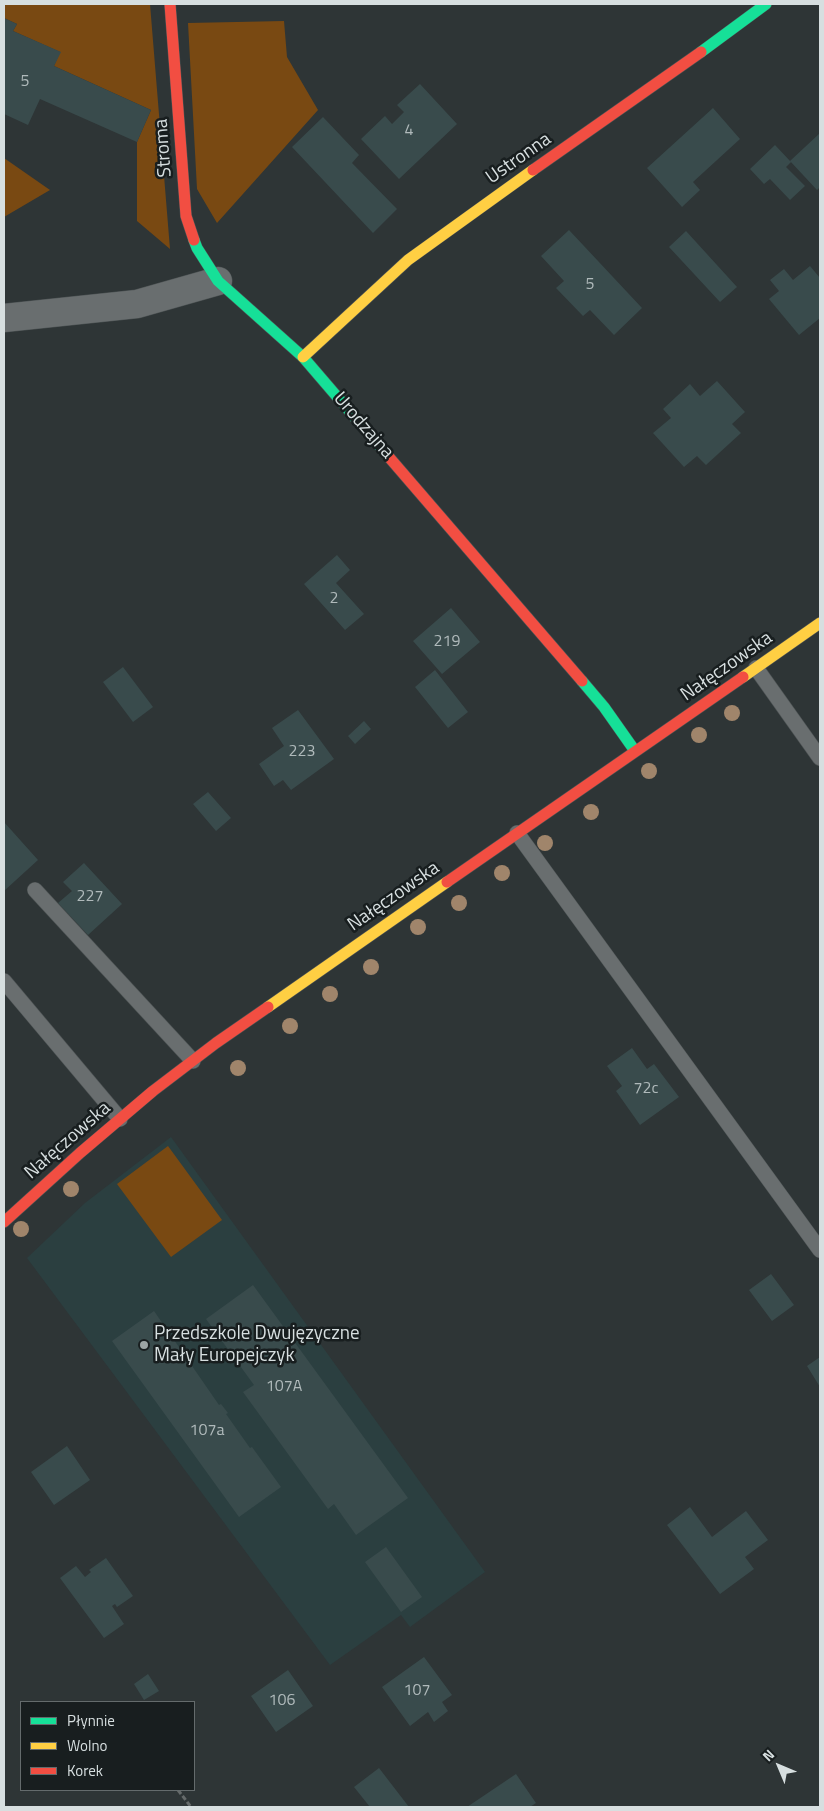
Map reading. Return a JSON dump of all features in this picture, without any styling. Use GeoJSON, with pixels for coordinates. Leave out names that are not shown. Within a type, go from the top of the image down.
{"type":"FeatureCollection","features":[{"type":"Feature","properties":{"kind":"street","name":"Stroma"},"geometry":{"type":"LineString","coordinates":[[170,4],[186,216],[197,248],[218,281]]}},
{"type":"Feature","properties":{"kind":"street","name":"Ustronna"},"geometry":{"type":"LineString","coordinates":[[303,358],[408,260],[766,4]]}},
{"type":"Feature","properties":{"kind":"street"},"geometry":{"type":"LineString","coordinates":[[4,318],[137,304],[218,281]]}},
{"type":"Feature","properties":{"kind":"street","name":"Urodzajna"},"geometry":{"type":"LineString","coordinates":[[218,281],[303,358],[604,707],[635,751]]}},
{"type":"Feature","properties":{"kind":"street","name":"Nałęczowska"},"geometry":{"type":"LineString","coordinates":[[4,1222],[120,1119],[264,1008],[820,623]]}},
{"type":"Feature","properties":{"kind":"lane"},"geometry":{"type":"LineString","coordinates":[[756,668],[820,758]]}},
{"type":"Feature","properties":{"kind":"lane"},"geometry":{"type":"LineString","coordinates":[[517,833],[820,1250]]}},
{"type":"Feature","properties":{"kind":"lane"},"geometry":{"type":"LineString","coordinates":[[35,890],[193,1061]]}},
{"type":"Feature","properties":{"kind":"lane"},"geometry":{"type":"LineString","coordinates":[[4,981],[120,1119]]}},
{"type":"Feature","properties":{"kind":"path"},"geometry":{"type":"LineString","coordinates":[[179,1791],[191,1807]]}},
{"type":"Feature","properties":{"kind":"shaded area"},"geometry":{"type":"Polygon","coordinates":[[[4,4],[150,4],[170,249],[137,221],[137,142],[151,110],[54,66],[60,52],[13,31],[17,24],[4,18],[4,4]]]}},
{"type":"Feature","properties":{"kind":"shaded area"},"geometry":{"type":"Polygon","coordinates":[[[284,21],[287,57],[318,110],[217,223],[197,189],[188,23],[284,21]]]}},
{"type":"Feature","properties":{"kind":"shaded area"},"geometry":{"type":"Polygon","coordinates":[[[4,158],[50,190],[4,217],[4,158]]]}},
{"type":"Feature","properties":{"kind":"shaded area"},"geometry":{"type":"Polygon","coordinates":[[[171,1137],[485,1572],[410,1627],[401,1615],[330,1665],[27,1258],[85,1203],[171,1137]]]}},
{"type":"Feature","properties":{"kind":"shaded area"},"geometry":{"type":"Polygon","coordinates":[[[168,1146],[222,1220],[171,1257],[117,1184],[168,1146]]]}},
{"type":"Feature","properties":{"kind":"building"},"geometry":{"type":"Polygon","coordinates":[[[4,18],[17,24],[13,31],[61,52],[54,66],[151,110],[137,142],[40,99],[28,125],[4,114],[4,18]]]}},
{"type":"Feature","properties":{"kind":"building"},"geometry":{"type":"Polygon","coordinates":[[[420,84],[457,124],[399,179],[361,139],[385,116],[392,124],[404,112],[397,105],[420,84]]]}},
{"type":"Feature","properties":{"kind":"building"},"geometry":{"type":"Polygon","coordinates":[[[713,108],[740,139],[693,182],[700,190],[682,207],[647,168],[713,108]]]}},
{"type":"Feature","properties":{"kind":"building"},"geometry":{"type":"Polygon","coordinates":[[[323,117],[359,155],[352,163],[397,209],[373,233],[292,147],[323,117]]]}},
{"type":"Feature","properties":{"kind":"building"},"geometry":{"type":"Polygon","coordinates":[[[820,133],[820,187],[817,190],[790,161],[820,133]]]}},
{"type":"Feature","properties":{"kind":"building"},"geometry":{"type":"Polygon","coordinates":[[[775,145],[791,162],[786,167],[805,186],[790,200],[770,179],[764,184],[750,169],[775,145]]]}},
{"type":"Feature","properties":{"kind":"building"},"geometry":{"type":"Polygon","coordinates":[[[569,230],[642,308],[614,335],[590,310],[583,316],[556,288],[564,281],[541,256],[569,230]]]}},
{"type":"Feature","properties":{"kind":"building"},"geometry":{"type":"Polygon","coordinates":[[[686,231],[737,287],[720,302],[669,247],[686,231]]]}},
{"type":"Feature","properties":{"kind":"building"},"geometry":{"type":"Polygon","coordinates":[[[810,266],[820,278],[820,318],[799,335],[769,299],[779,291],[770,280],[784,269],[793,280],[810,266]]]}},
{"type":"Feature","properties":{"kind":"building"},"geometry":{"type":"Polygon","coordinates":[[[717,381],[745,412],[732,424],[741,433],[706,465],[697,456],[684,467],[653,433],[671,418],[663,409],[690,384],[700,396],[717,381]]]}},
{"type":"Feature","properties":{"kind":"building"},"geometry":{"type":"Polygon","coordinates":[[[337,555],[350,570],[336,583],[364,614],[345,630],[304,584],[337,555]]]}},
{"type":"Feature","properties":{"kind":"building"},"geometry":{"type":"Polygon","coordinates":[[[451,608],[480,642],[442,674],[413,641],[451,608]]]}},
{"type":"Feature","properties":{"kind":"building"},"geometry":{"type":"Polygon","coordinates":[[[123,667],[153,707],[133,722],[103,682],[123,667]]]}},
{"type":"Feature","properties":{"kind":"building"},"geometry":{"type":"Polygon","coordinates":[[[435,670],[468,712],[448,728],[415,687],[435,670]]]}},
{"type":"Feature","properties":{"kind":"building"},"geometry":{"type":"Polygon","coordinates":[[[298,710],[334,759],[291,790],[283,780],[274,786],[259,764],[284,746],[272,728],[298,710]]]}},
{"type":"Feature","properties":{"kind":"building"},"geometry":{"type":"Polygon","coordinates":[[[364,721],[371,729],[355,744],[348,736],[364,721]]]}},
{"type":"Feature","properties":{"kind":"building"},"geometry":{"type":"Polygon","coordinates":[[[208,792],[231,818],[216,831],[193,804],[208,792]]]}},
{"type":"Feature","properties":{"kind":"building"},"geometry":{"type":"Polygon","coordinates":[[[4,822],[38,860],[4,891],[4,822]]]}},
{"type":"Feature","properties":{"kind":"building"},"geometry":{"type":"Polygon","coordinates":[[[84,863],[122,904],[88,935],[58,903],[72,891],[63,882],[84,863]]]}},
{"type":"Feature","properties":{"kind":"building"},"geometry":{"type":"Polygon","coordinates":[[[632,1048],[647,1069],[654,1064],[679,1097],[640,1125],[616,1091],[622,1086],[607,1066],[632,1048]]]}},
{"type":"Feature","properties":{"kind":"building"},"geometry":{"type":"Polygon","coordinates":[[[771,1274],[794,1305],[772,1321],[749,1290],[771,1274]]]}},
{"type":"Feature","properties":{"kind":"building"},"geometry":{"type":"Polygon","coordinates":[[[253,1285],[408,1498],[356,1535],[334,1504],[328,1509],[243,1392],[254,1385],[206,1319],[253,1285]]]}},
{"type":"Feature","properties":{"kind":"building"},"geometry":{"type":"Polygon","coordinates":[[[154,1311],[219,1405],[221,1404],[228,1413],[226,1414],[250,1448],[252,1447],[281,1487],[239,1517],[112,1341],[154,1311]]]}},
{"type":"Feature","properties":{"kind":"building"},"geometry":{"type":"Polygon","coordinates":[[[820,1357],[820,1387],[807,1366],[820,1357]]]}},
{"type":"Feature","properties":{"kind":"building"},"geometry":{"type":"Polygon","coordinates":[[[67,1446],[90,1480],[54,1505],[31,1472],[67,1446]]]}},
{"type":"Feature","properties":{"kind":"building"},"geometry":{"type":"Polygon","coordinates":[[[690,1507],[712,1537],[746,1511],[768,1540],[745,1557],[754,1569],[720,1594],[667,1525],[690,1507]]]}},
{"type":"Feature","properties":{"kind":"building"},"geometry":{"type":"Polygon","coordinates":[[[386,1547],[422,1597],[401,1612],[365,1562],[386,1547]]]}},
{"type":"Feature","properties":{"kind":"building"},"geometry":{"type":"Polygon","coordinates":[[[106,1558],[133,1596],[117,1607],[115,1604],[112,1606],[124,1624],[104,1638],[60,1578],[76,1566],[85,1577],[91,1572],[89,1570],[106,1558]]]}},
{"type":"Feature","properties":{"kind":"building"},"geometry":{"type":"Polygon","coordinates":[[[424,1657],[452,1695],[442,1702],[448,1711],[434,1722],[428,1712],[410,1726],[382,1687],[424,1657]]]}},
{"type":"Feature","properties":{"kind":"building"},"geometry":{"type":"Polygon","coordinates":[[[288,1670],[313,1706],[276,1732],[251,1696],[288,1670]]]}},
{"type":"Feature","properties":{"kind":"building"},"geometry":{"type":"Polygon","coordinates":[[[148,1674],[159,1691],[144,1700],[134,1684],[148,1674]]]}},
{"type":"Feature","properties":{"kind":"building"},"geometry":{"type":"Polygon","coordinates":[[[379,1768],[409,1807],[370,1807],[354,1787],[379,1768]]]}},
{"type":"Feature","properties":{"kind":"building"},"geometry":{"type":"Polygon","coordinates":[[[516,1774],[536,1803],[530,1807],[467,1807],[516,1774]]]}},
{"type":"Feature","properties":{"kind":"traffic: fast"},"geometry":{"type":"LineString","coordinates":[[701,52],[766,4]]}},
{"type":"Feature","properties":{"kind":"traffic: fast"},"geometry":{"type":"LineString","coordinates":[[194,240],[218,281],[303,357],[388,456]]}},
{"type":"Feature","properties":{"kind":"traffic: fast"},"geometry":{"type":"LineString","coordinates":[[582,681],[604,707],[635,751]]}},
{"type":"Feature","properties":{"kind":"traffic: slow"},"geometry":{"type":"LineString","coordinates":[[303,357],[408,260],[533,170]]}},
{"type":"Feature","properties":{"kind":"traffic: slow"},"geometry":{"type":"LineString","coordinates":[[743,677],[820,623]]}},
{"type":"Feature","properties":{"kind":"traffic: slow"},"geometry":{"type":"LineString","coordinates":[[268,1007],[447,882]]}},
{"type":"Feature","properties":{"kind":"traffic: jam"},"geometry":{"type":"LineString","coordinates":[[170,4],[186,216],[194,240]]}},
{"type":"Feature","properties":{"kind":"traffic: jam"},"geometry":{"type":"LineString","coordinates":[[533,170],[701,52]]}},
{"type":"Feature","properties":{"kind":"traffic: jam"},"geometry":{"type":"LineString","coordinates":[[388,456],[582,681]]}},
{"type":"Feature","properties":{"kind":"traffic: jam"},"geometry":{"type":"LineString","coordinates":[[447,882],[743,677]]}},
{"type":"Feature","properties":{"kind":"traffic: jam"},"geometry":{"type":"LineString","coordinates":[[4,1222],[80,1153],[153,1091],[216,1043],[268,1007]]}},
{"type":"Feature","properties":{"kind":"place","name":"Przedszkole Dwujęzyczne Mały Europejczyk"},"geometry":{"type":"Point","coordinates":[144,1345]}}]}
